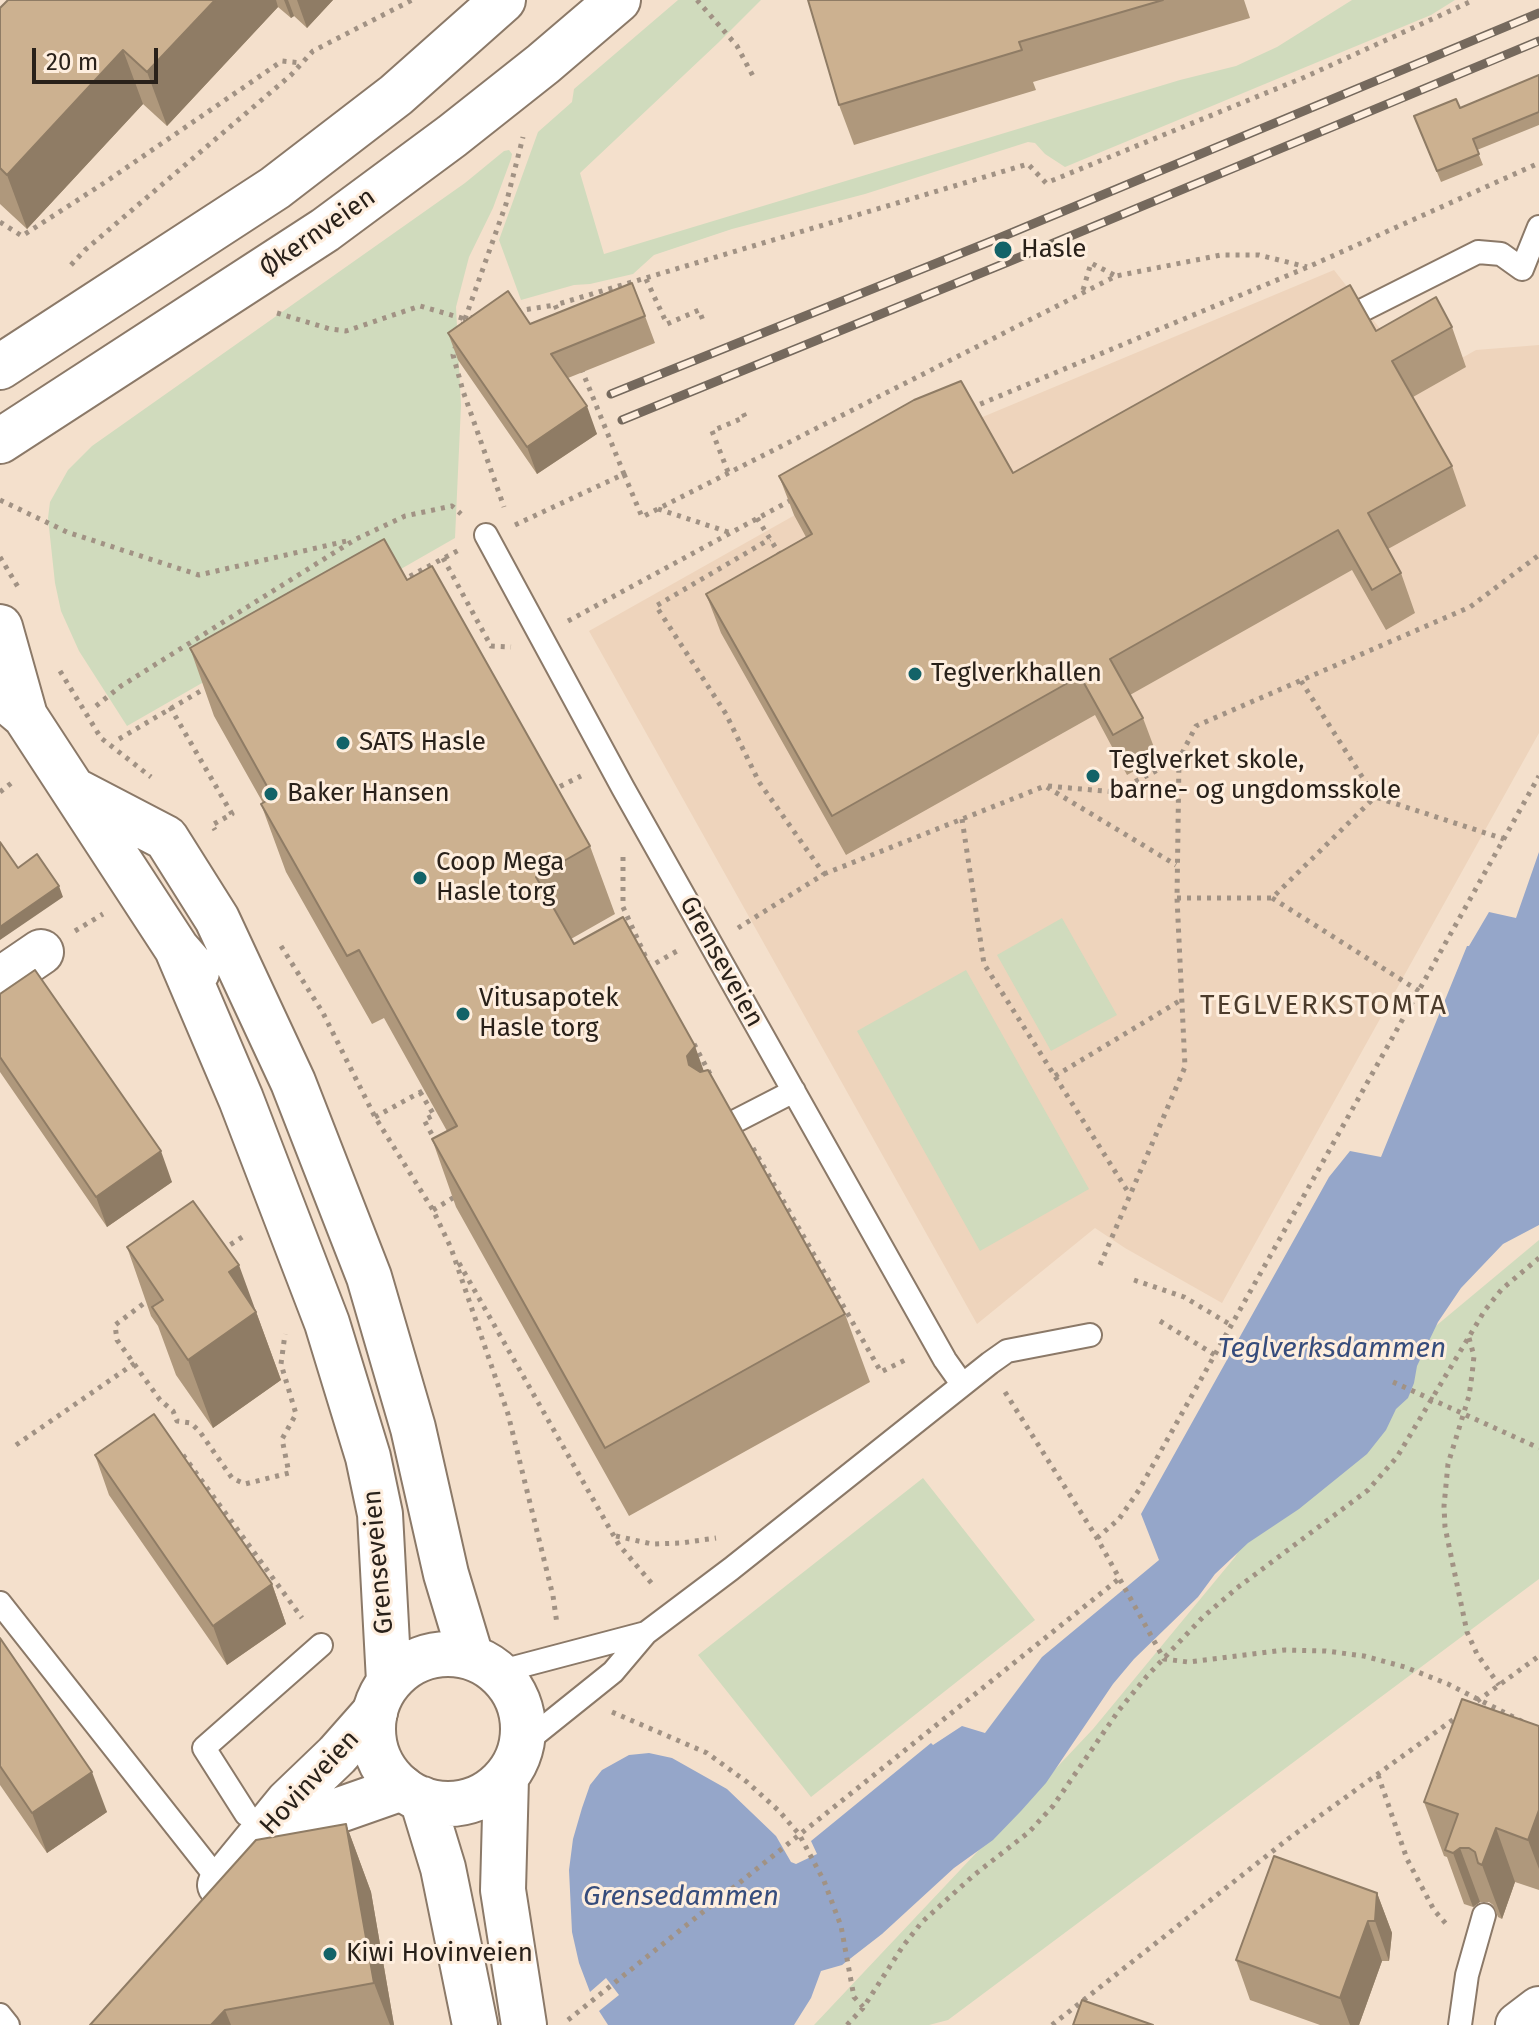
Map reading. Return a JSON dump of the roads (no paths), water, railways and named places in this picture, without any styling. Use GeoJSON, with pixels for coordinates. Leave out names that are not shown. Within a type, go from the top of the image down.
{"type":"FeatureCollection","features":[{"type":"Feature","properties":{"kind":"main road"},"geometry":{"type":"LineString","coordinates":[[0,367],[275,188],[396,95],[503,0]]}},
{"type":"Feature","properties":{"kind":"main road","name":"Økernveien"},"geometry":{"type":"LineString","coordinates":[[0,441],[325,230],[452,136],[618,0]]}},
{"type":"Feature","properties":{"kind":"main road","name":"Grenseveien"},"geometry":{"type":"LineString","coordinates":[[10,610],[12,706],[74,790],[177,949],[293,1082]]}},
{"type":"Feature","properties":{"kind":"main road","name":"Grenseveien"},"geometry":{"type":"LineString","coordinates":[[74,790],[166,838],[217,919],[293,1082],[369,1277],[413,1428],[446,1574],[484,1665]]}},
{"type":"Feature","properties":{"kind":"main road","name":"Grenseveien"},"geometry":{"type":"LineString","coordinates":[[177,949],[247,1113],[327,1323],[368,1457],[380,1514],[382,1697]]}},
{"type":"Feature","properties":{"kind":"main road"},"geometry":{"type":"LineString","coordinates":[[0,980],[41,952]]}},
{"type":"Feature","properties":{"kind":"main road"},"geometry":{"type":"LineString","coordinates":[[514,1761],[488,1793],[467,1802],[445,1804],[412,1794],[387,1773],[377,1754],[374,1734],[382,1697],[403,1669],[424,1658],[448,1654],[484,1665],[511,1687],[520,1705],[524,1725],[514,1761],[503,1890],[524,2025]]}},
{"type":"Feature","properties":{"kind":"main road","name":"Hovinveien"},"geometry":{"type":"LineString","coordinates":[[190,1919],[238,1850],[337,1755],[382,1697]]}},
{"type":"Feature","properties":{"kind":"main road"},"geometry":{"type":"LineString","coordinates":[[412,1794],[443,1868],[475,2025]]}},
{"type":"Feature","properties":{"kind":"main road","name":"Hovinveien"},"geometry":{"type":"LineString","coordinates":[[238,1850],[308,1821],[412,1794]]}},
{"type":"Feature","properties":{"kind":"main road"},"geometry":{"type":"LineString","coordinates":[[1518,2025],[1539,2009]]}},
{"type":"Feature","properties":{"kind":"lane"},"geometry":{"type":"LineString","coordinates":[[1321,331],[1478,252],[1501,254],[1522,269],[1539,227]]}},
{"type":"Feature","properties":{"kind":"lane","name":"Grenseveien"},"geometry":{"type":"LineString","coordinates":[[486,535],[706,936],[945,1360],[962,1384]]}},
{"type":"Feature","properties":{"kind":"lane"},"geometry":{"type":"LineString","coordinates":[[732,1123],[794,1091]]}},
{"type":"Feature","properties":{"kind":"lane"},"geometry":{"type":"LineString","coordinates":[[514,1761],[613,1672],[646,1633],[990,1363],[1007,1351],[1090,1335]]}},
{"type":"Feature","properties":{"kind":"lane"},"geometry":{"type":"LineString","coordinates":[[0,1603],[238,1850]]}},
{"type":"Feature","properties":{"kind":"lane"},"geometry":{"type":"LineString","coordinates":[[484,1665],[646,1633]]}},
{"type":"Feature","properties":{"kind":"lane"},"geometry":{"type":"LineString","coordinates":[[238,1850],[204,1748],[321,1645]]}},
{"type":"Feature","properties":{"kind":"lane"},"geometry":{"type":"LineString","coordinates":[[1460,2025],[1467,1975],[1484,1915]]}},
{"type":"Feature","properties":{"kind":"lane"},"geometry":{"type":"LineString","coordinates":[[0,2015],[8,2025]]}},
{"type":"Feature","properties":{"kind":"water"},"geometry":{"type":"Polygon","coordinates":[[[1539,852],[1539,1225],[1503,1244],[1461,1288],[1438,1322],[1417,1366],[1408,1398],[1396,1409],[1386,1430],[1367,1454],[1299,1509],[1248,1543],[1215,1574],[1198,1597],[1134,1659],[1113,1684],[1046,1783],[1021,1811],[993,1840],[954,1868],[882,1934],[842,1965],[821,1971],[811,1998],[794,2025],[608,2025],[599,2011],[619,1995],[606,1978],[590,1992],[572,1932],[569,1870],[573,1839],[590,1785],[602,1770],[629,1755],[649,1753],[672,1758],[727,1789],[776,1836],[791,1862],[796,1864],[817,1854],[811,1841],[931,1743],[933,1745],[962,1726],[985,1733],[1042,1657],[1159,1560],[1141,1514],[1329,1177],[1350,1151],[1381,1157],[1467,946],[1489,912],[1516,918],[1539,852]]]}},
{"type":"Feature","properties":{"kind":"railway"},"geometry":{"type":"LineString","coordinates":[[611,394],[999,238],[1539,13]]}},
{"type":"Feature","properties":{"kind":"railway"},"geometry":{"type":"LineString","coordinates":[[622,420],[1539,41]]}},
{"type":"Feature","properties":{"kind":"place","name":"Hasle"},"geometry":{"type":"Point","coordinates":[1003,250]}},
{"type":"Feature","properties":{"kind":"place","name":"Teglverkhallen"},"geometry":{"type":"Point","coordinates":[915,674]}},
{"type":"Feature","properties":{"kind":"place","name":"SATS Hasle"},"geometry":{"type":"Point","coordinates":[343,743]}},
{"type":"Feature","properties":{"kind":"place","name":"Teglverket skole, barne- og ungdomsskole"},"geometry":{"type":"Point","coordinates":[1093,776]}},
{"type":"Feature","properties":{"kind":"place","name":"Baker Hansen"},"geometry":{"type":"Point","coordinates":[271,794]}},
{"type":"Feature","properties":{"kind":"place","name":"Coop Mega Hasle torg"},"geometry":{"type":"Point","coordinates":[420,878]}},
{"type":"Feature","properties":{"kind":"place","name":"Vitusapotek Hasle torg"},"geometry":{"type":"Point","coordinates":[463,1014]}},
{"type":"Feature","properties":{"kind":"place","name":"Kiwi Hovinveien"},"geometry":{"type":"Point","coordinates":[330,1954]}},
{"type":"Feature","properties":{"kind":"district","name":"TEGLVERKSTOMTA"},"geometry":{"type":"Point","coordinates":[1324,1006]}},
{"type":"Feature","properties":{"kind":"water label","name":"Teglverksdammen"},"geometry":{"type":"Point","coordinates":[1332,1349]}},
{"type":"Feature","properties":{"kind":"water label","name":"Grensedammen"},"geometry":{"type":"Point","coordinates":[681,1897]}}]}
